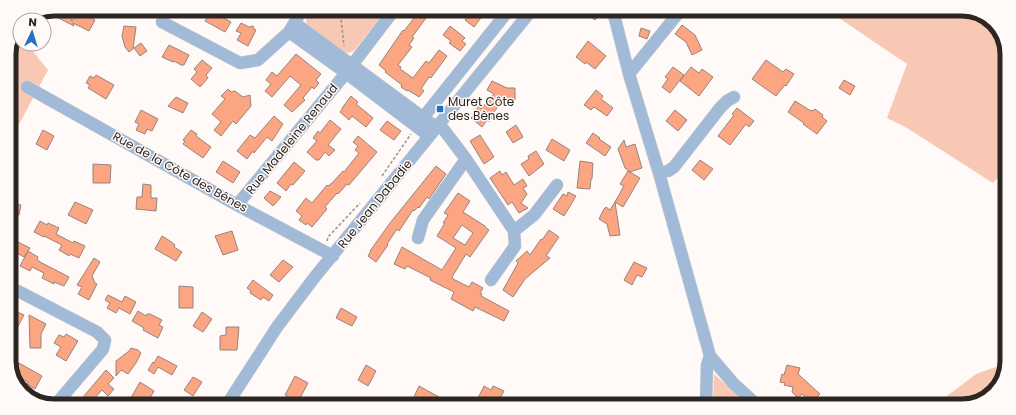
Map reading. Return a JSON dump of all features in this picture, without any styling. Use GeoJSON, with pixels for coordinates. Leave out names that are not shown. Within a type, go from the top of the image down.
{"type":"FeatureCollection","features":[{"type":"Feature","properties":{"kind":"street"},"geometry":{"type":"LineString","coordinates":[[162,22],[240,63],[258,60],[292,28],[299,16]]}},
{"type":"Feature","properties":{"kind":"street","name":"Rue Madeleine Renaud"},"geometry":{"type":"LineString","coordinates":[[238,205],[389,16]]}},
{"type":"Feature","properties":{"kind":"street"},"geometry":{"type":"LineString","coordinates":[[420,122],[504,16]]}},
{"type":"Feature","properties":{"kind":"street","name":"Rue Jean Dabadie"},"geometry":{"type":"LineString","coordinates":[[231,399],[277,327],[314,278],[527,16]]}},
{"type":"Feature","properties":{"kind":"street"},"geometry":{"type":"LineString","coordinates":[[614,16],[629,74],[660,173],[710,356],[733,383],[750,399]]}},
{"type":"Feature","properties":{"kind":"street"},"geometry":{"type":"LineString","coordinates":[[629,74],[676,16]]}},
{"type":"Feature","properties":{"kind":"street"},"geometry":{"type":"LineString","coordinates":[[292,28],[348,66],[420,122],[435,129],[444,130],[466,159],[514,231],[515,246],[491,280]]}},
{"type":"Feature","properties":{"kind":"street","name":"Rue de la Côte des Bênes"},"geometry":{"type":"LineString","coordinates":[[27,87],[238,205],[333,256]]}},
{"type":"Feature","properties":{"kind":"street"},"geometry":{"type":"LineString","coordinates":[[660,173],[674,168],[720,108],[734,97]]}},
{"type":"Feature","properties":{"kind":"street"},"geometry":{"type":"LineString","coordinates":[[418,238],[423,220],[466,159]]}},
{"type":"Feature","properties":{"kind":"street"},"geometry":{"type":"LineString","coordinates":[[514,231],[534,215],[556,185]]}},
{"type":"Feature","properties":{"kind":"street"},"geometry":{"type":"LineString","coordinates":[[16,291],[98,332],[105,340],[103,349],[60,399]]}},
{"type":"Feature","properties":{"kind":"street"},"geometry":{"type":"LineString","coordinates":[[706,399],[707,365],[710,356]]}},
{"type":"Feature","properties":{"kind":"path"},"geometry":{"type":"LineString","coordinates":[[341,16],[348,66]]}},
{"type":"Feature","properties":{"kind":"shaded area"},"geometry":{"type":"Polygon","coordinates":[[[308,16],[381,16],[354,51],[348,53],[341,52],[307,26],[306,19],[308,16]]]}},
{"type":"Feature","properties":{"kind":"shaded area"},"geometry":{"type":"Polygon","coordinates":[[[836,16],[962,16],[981,21],[989,27],[995,35],[1000,52],[1000,175],[993,183],[907,128],[887,118],[907,64],[836,16]]]}},
{"type":"Feature","properties":{"kind":"shaded area"},"geometry":{"type":"Polygon","coordinates":[[[16,52],[33,52],[48,70],[16,130],[16,52]]]}},
{"type":"Feature","properties":{"kind":"shaded area"},"geometry":{"type":"Polygon","coordinates":[[[999,366],[995,380],[983,393],[967,399],[944,399],[947,396],[976,374],[999,366]]]}},
{"type":"Feature","properties":{"kind":"shaded area"},"geometry":{"type":"Polygon","coordinates":[[[714,373],[741,399],[713,399],[714,373]]]}},
{"type":"Feature","properties":{"kind":"building"},"geometry":{"type":"Polygon","coordinates":[[[55,16],[70,16],[72,21],[75,16],[87,16],[95,20],[89,31],[73,23],[74,26],[55,16]]]}},
{"type":"Feature","properties":{"kind":"building"},"geometry":{"type":"Polygon","coordinates":[[[208,16],[220,16],[231,22],[225,32],[205,21],[208,16]]]}},
{"type":"Feature","properties":{"kind":"building"},"geometry":{"type":"Polygon","coordinates":[[[428,16],[412,37],[414,38],[409,45],[412,47],[398,65],[401,67],[400,69],[413,78],[426,61],[429,63],[439,50],[447,56],[431,78],[429,77],[421,89],[424,91],[419,97],[401,87],[402,85],[385,72],[386,71],[379,65],[403,30],[404,31],[414,18],[413,17],[428,16]]]}},
{"type":"Feature","properties":{"kind":"building"},"geometry":{"type":"Polygon","coordinates":[[[468,16],[482,16],[474,27],[465,20],[468,16]]]}},
{"type":"Feature","properties":{"kind":"building"},"geometry":{"type":"Polygon","coordinates":[[[590,16],[598,16],[595,20],[590,16]]]}},
{"type":"Feature","properties":{"kind":"building"},"geometry":{"type":"Polygon","coordinates":[[[241,23],[249,27],[253,26],[256,30],[248,46],[237,40],[241,33],[236,31],[241,23]]]}},
{"type":"Feature","properties":{"kind":"building"},"geometry":{"type":"Polygon","coordinates":[[[682,25],[695,35],[702,50],[692,55],[686,42],[675,34],[682,25]]]}},
{"type":"Feature","properties":{"kind":"building"},"geometry":{"type":"Polygon","coordinates":[[[124,26],[136,27],[133,49],[129,52],[125,47],[122,36],[124,26]]]}},
{"type":"Feature","properties":{"kind":"building"},"geometry":{"type":"Polygon","coordinates":[[[450,26],[465,38],[462,41],[466,44],[460,51],[449,43],[451,41],[443,35],[450,26]]]}},
{"type":"Feature","properties":{"kind":"building"},"geometry":{"type":"Polygon","coordinates":[[[641,28],[650,31],[647,39],[639,36],[641,28]]]}},
{"type":"Feature","properties":{"kind":"building"},"geometry":{"type":"Polygon","coordinates":[[[588,41],[606,56],[595,69],[576,57],[588,41]]]}},
{"type":"Feature","properties":{"kind":"building"},"geometry":{"type":"Polygon","coordinates":[[[141,43],[147,51],[140,56],[134,48],[141,43]]]}},
{"type":"Feature","properties":{"kind":"building"},"geometry":{"type":"Polygon","coordinates":[[[169,45],[189,55],[184,65],[162,57],[169,45]]]}},
{"type":"Feature","properties":{"kind":"building"},"geometry":{"type":"Polygon","coordinates":[[[296,54],[321,74],[316,80],[319,83],[314,89],[312,87],[303,98],[305,100],[292,112],[284,105],[301,85],[290,76],[272,97],[265,91],[271,84],[266,80],[272,72],[277,76],[296,54]]]}},
{"type":"Feature","properties":{"kind":"building"},"geometry":{"type":"Polygon","coordinates":[[[202,60],[212,68],[206,75],[208,78],[200,87],[191,79],[197,72],[194,69],[202,60]]]}},
{"type":"Feature","properties":{"kind":"building"},"geometry":{"type":"Polygon","coordinates":[[[766,60],[783,72],[786,69],[794,74],[786,86],[785,85],[776,96],[752,79],[766,60]]]}},
{"type":"Feature","properties":{"kind":"building"},"geometry":{"type":"Polygon","coordinates":[[[673,67],[684,75],[670,93],[662,87],[668,79],[665,77],[673,67]]]}},
{"type":"Feature","properties":{"kind":"building"},"geometry":{"type":"Polygon","coordinates":[[[691,67],[699,73],[702,69],[713,77],[699,96],[680,81],[691,67]]]}},
{"type":"Feature","properties":{"kind":"building"},"geometry":{"type":"Polygon","coordinates":[[[96,75],[114,85],[106,99],[88,88],[90,85],[86,83],[90,76],[94,78],[96,75]]]}},
{"type":"Feature","properties":{"kind":"building"},"geometry":{"type":"Polygon","coordinates":[[[844,80],[855,86],[850,95],[839,88],[844,80]]]}},
{"type":"Feature","properties":{"kind":"building"},"geometry":{"type":"Polygon","coordinates":[[[492,81],[507,88],[515,88],[515,100],[504,100],[493,113],[494,114],[489,122],[487,120],[482,127],[471,118],[479,106],[481,109],[494,94],[487,90],[492,81]]]}},
{"type":"Feature","properties":{"kind":"building"},"geometry":{"type":"Polygon","coordinates":[[[228,89],[231,92],[235,91],[243,97],[250,95],[251,106],[236,124],[233,121],[221,136],[214,130],[221,122],[212,114],[225,99],[221,96],[228,89]]]}},
{"type":"Feature","properties":{"kind":"building"},"geometry":{"type":"Polygon","coordinates":[[[596,90],[603,96],[601,99],[613,108],[607,116],[594,107],[591,110],[584,105],[596,90]]]}},
{"type":"Feature","properties":{"kind":"building"},"geometry":{"type":"Polygon","coordinates":[[[351,96],[358,102],[356,104],[373,118],[366,127],[352,116],[349,120],[340,112],[351,96]]]}},
{"type":"Feature","properties":{"kind":"building"},"geometry":{"type":"Polygon","coordinates":[[[176,97],[188,103],[183,113],[168,106],[176,97]]]}},
{"type":"Feature","properties":{"kind":"building"},"geometry":{"type":"Polygon","coordinates":[[[795,101],[811,111],[815,109],[823,115],[822,117],[827,121],[817,134],[788,112],[795,101]]]}},
{"type":"Feature","properties":{"kind":"building"},"geometry":{"type":"Polygon","coordinates":[[[737,108],[754,121],[749,127],[746,124],[730,145],[718,136],[734,115],[732,114],[737,108]]]}},
{"type":"Feature","properties":{"kind":"building"},"geometry":{"type":"Polygon","coordinates":[[[141,110],[158,119],[152,131],[147,129],[145,134],[136,130],[139,124],[135,122],[141,110]]]}},
{"type":"Feature","properties":{"kind":"building"},"geometry":{"type":"Polygon","coordinates":[[[675,110],[687,120],[678,131],[666,121],[675,110]]]}},
{"type":"Feature","properties":{"kind":"building"},"geometry":{"type":"Polygon","coordinates":[[[274,116],[283,124],[272,141],[267,137],[247,159],[237,151],[250,135],[255,138],[274,116]]]}},
{"type":"Feature","properties":{"kind":"building"},"geometry":{"type":"Polygon","coordinates":[[[330,120],[341,129],[328,145],[335,150],[329,156],[325,152],[319,160],[316,160],[307,152],[317,141],[313,138],[318,131],[320,133],[330,120]]]}},
{"type":"Feature","properties":{"kind":"building"},"geometry":{"type":"Polygon","coordinates":[[[387,121],[401,131],[394,140],[380,130],[387,121]]]}},
{"type":"Feature","properties":{"kind":"building"},"geometry":{"type":"Polygon","coordinates":[[[516,125],[523,137],[513,143],[506,132],[516,125]]]}},
{"type":"Feature","properties":{"kind":"building"},"geometry":{"type":"Polygon","coordinates":[[[43,130],[54,136],[47,150],[36,144],[43,130]]]}},
{"type":"Feature","properties":{"kind":"building"},"geometry":{"type":"Polygon","coordinates":[[[191,130],[197,134],[196,136],[211,147],[203,158],[183,144],[185,141],[183,140],[191,130]]]}},
{"type":"Feature","properties":{"kind":"building"},"geometry":{"type":"Polygon","coordinates":[[[593,133],[611,147],[605,156],[586,143],[593,133]]]}},
{"type":"Feature","properties":{"kind":"building"},"geometry":{"type":"Polygon","coordinates":[[[480,135],[494,157],[484,164],[470,141],[480,135]]]}},
{"type":"Feature","properties":{"kind":"building"},"geometry":{"type":"Polygon","coordinates":[[[358,136],[377,152],[349,185],[347,184],[338,194],[337,193],[325,207],[327,209],[312,227],[307,223],[306,225],[299,220],[302,216],[296,211],[306,198],[312,203],[327,185],[328,186],[332,183],[343,171],[344,172],[359,153],[355,150],[358,146],[353,142],[358,136]]]}},
{"type":"Feature","properties":{"kind":"building"},"geometry":{"type":"Polygon","coordinates":[[[552,139],[570,150],[564,161],[546,150],[552,139]]]}},
{"type":"Feature","properties":{"kind":"building"},"geometry":{"type":"Polygon","coordinates":[[[624,140],[626,147],[635,144],[642,168],[630,172],[625,168],[618,149],[624,140]]]}},
{"type":"Feature","properties":{"kind":"building"},"geometry":{"type":"Polygon","coordinates":[[[536,151],[544,164],[529,176],[521,164],[529,159],[528,156],[536,151]]]}},
{"type":"Feature","properties":{"kind":"building"},"geometry":{"type":"Polygon","coordinates":[[[700,160],[713,169],[704,180],[692,170],[700,160]]]}},
{"type":"Feature","properties":{"kind":"building"},"geometry":{"type":"Polygon","coordinates":[[[223,161],[240,172],[233,183],[216,172],[223,161]]]}},
{"type":"Feature","properties":{"kind":"building"},"geometry":{"type":"Polygon","coordinates":[[[580,161],[593,163],[590,189],[577,188],[580,161]]]}},
{"type":"Feature","properties":{"kind":"building"},"geometry":{"type":"Polygon","coordinates":[[[294,162],[305,171],[286,191],[277,183],[294,162]]]}},
{"type":"Feature","properties":{"kind":"building"},"geometry":{"type":"Polygon","coordinates":[[[93,164],[111,165],[110,183],[93,183],[93,164]]]}},
{"type":"Feature","properties":{"kind":"building"},"geometry":{"type":"Polygon","coordinates":[[[436,166],[446,174],[429,199],[427,197],[419,208],[418,207],[414,211],[413,210],[399,231],[397,229],[376,262],[368,256],[370,251],[390,223],[436,166]]]}},
{"type":"Feature","properties":{"kind":"building"},"geometry":{"type":"Polygon","coordinates":[[[500,171],[502,175],[506,172],[514,185],[523,179],[527,186],[523,188],[527,194],[521,203],[528,208],[519,213],[512,202],[508,205],[490,178],[500,171]]]}},
{"type":"Feature","properties":{"kind":"building"},"geometry":{"type":"Polygon","coordinates":[[[628,171],[640,178],[623,207],[615,202],[624,186],[620,184],[628,171]]]}},
{"type":"Feature","properties":{"kind":"building"},"geometry":{"type":"Polygon","coordinates":[[[143,184],[151,185],[151,198],[157,198],[156,211],[136,209],[137,197],[142,197],[143,184]]]}},
{"type":"Feature","properties":{"kind":"building"},"geometry":{"type":"Polygon","coordinates":[[[270,191],[281,197],[273,206],[264,198],[270,191]]]}},
{"type":"Feature","properties":{"kind":"building"},"geometry":{"type":"Polygon","coordinates":[[[568,192],[576,196],[564,216],[553,209],[563,194],[567,196],[568,192]]]}},
{"type":"Feature","properties":{"kind":"building"},"geometry":{"type":"Polygon","coordinates":[[[458,193],[470,201],[463,212],[489,230],[470,257],[466,254],[452,277],[453,279],[469,287],[472,282],[483,288],[480,293],[482,294],[481,296],[509,311],[504,321],[475,307],[473,311],[451,299],[454,292],[430,280],[431,278],[407,266],[405,269],[394,264],[402,247],[442,270],[456,248],[437,236],[448,215],[444,213],[458,193]],[[462,225],[453,238],[465,245],[473,233],[462,225]]]}},
{"type":"Feature","properties":{"kind":"building"},"geometry":{"type":"Polygon","coordinates":[[[75,202],[93,210],[86,224],[68,215],[75,202]]]}},
{"type":"Feature","properties":{"kind":"building"},"geometry":{"type":"Polygon","coordinates":[[[615,202],[620,235],[610,236],[607,224],[599,219],[604,209],[606,207],[610,210],[615,202]]]}},
{"type":"Feature","properties":{"kind":"building"},"geometry":{"type":"Polygon","coordinates":[[[16,204],[21,205],[19,215],[16,214],[16,204]]]}},
{"type":"Feature","properties":{"kind":"building"},"geometry":{"type":"Polygon","coordinates":[[[40,221],[47,225],[48,223],[59,228],[56,234],[73,243],[74,241],[85,246],[79,258],[70,254],[69,256],[59,250],[62,245],[34,232],[40,221]]]}},
{"type":"Feature","properties":{"kind":"building"},"geometry":{"type":"Polygon","coordinates":[[[549,230],[559,237],[546,256],[550,258],[525,279],[513,297],[503,290],[518,263],[516,261],[527,251],[530,255],[549,230]]]}},
{"type":"Feature","properties":{"kind":"building"},"geometry":{"type":"Polygon","coordinates":[[[232,231],[238,250],[223,255],[215,236],[232,231]]]}},
{"type":"Feature","properties":{"kind":"building"},"geometry":{"type":"Polygon","coordinates":[[[162,236],[182,252],[176,261],[155,249],[162,236]]]}},
{"type":"Feature","properties":{"kind":"building"},"geometry":{"type":"Polygon","coordinates":[[[18,242],[30,248],[24,257],[16,253],[16,246],[18,242]]]}},
{"type":"Feature","properties":{"kind":"building"},"geometry":{"type":"Polygon","coordinates":[[[28,251],[38,257],[37,259],[40,262],[69,277],[64,286],[54,282],[54,284],[42,278],[44,273],[32,267],[30,271],[20,266],[28,251]]]}},
{"type":"Feature","properties":{"kind":"building"},"geometry":{"type":"Polygon","coordinates":[[[94,258],[100,262],[92,276],[97,284],[89,300],[78,294],[82,287],[77,285],[94,258]]]}},
{"type":"Feature","properties":{"kind":"building"},"geometry":{"type":"Polygon","coordinates":[[[283,260],[293,267],[279,282],[270,275],[283,260]]]}},
{"type":"Feature","properties":{"kind":"building"},"geometry":{"type":"Polygon","coordinates":[[[634,262],[647,268],[642,277],[637,275],[632,285],[624,280],[634,262]]]}},
{"type":"Feature","properties":{"kind":"building"},"geometry":{"type":"Polygon","coordinates":[[[253,280],[273,295],[269,301],[263,297],[261,300],[250,293],[251,291],[247,288],[253,280]]]}},
{"type":"Feature","properties":{"kind":"building"},"geometry":{"type":"Polygon","coordinates":[[[179,286],[193,287],[193,308],[179,308],[179,286]]]}},
{"type":"Feature","properties":{"kind":"building"},"geometry":{"type":"Polygon","coordinates":[[[108,295],[122,302],[125,296],[136,302],[130,314],[119,308],[116,313],[107,308],[110,303],[105,300],[108,295]]]}},
{"type":"Feature","properties":{"kind":"building"},"geometry":{"type":"Polygon","coordinates":[[[341,308],[357,317],[352,326],[336,318],[341,308]]]}},
{"type":"Feature","properties":{"kind":"building"},"geometry":{"type":"Polygon","coordinates":[[[16,311],[24,315],[16,330],[16,311]]]}},
{"type":"Feature","properties":{"kind":"building"},"geometry":{"type":"Polygon","coordinates":[[[138,311],[146,316],[147,314],[150,314],[162,320],[159,325],[163,327],[158,338],[143,330],[144,328],[132,321],[138,311]]]}},
{"type":"Feature","properties":{"kind":"building"},"geometry":{"type":"Polygon","coordinates":[[[202,312],[212,319],[203,332],[193,326],[202,312]]]}},
{"type":"Feature","properties":{"kind":"building"},"geometry":{"type":"Polygon","coordinates":[[[29,315],[46,324],[41,334],[41,348],[30,348],[29,315]]]}},
{"type":"Feature","properties":{"kind":"building"},"geometry":{"type":"Polygon","coordinates":[[[226,327],[239,327],[237,350],[220,350],[220,336],[226,335],[226,327]]]}},
{"type":"Feature","properties":{"kind":"building"},"geometry":{"type":"Polygon","coordinates":[[[66,334],[78,341],[66,361],[56,355],[61,347],[54,343],[59,335],[64,337],[66,334]]]}},
{"type":"Feature","properties":{"kind":"building"},"geometry":{"type":"Polygon","coordinates":[[[131,348],[138,350],[141,353],[136,363],[128,374],[121,370],[116,376],[116,361],[131,348]]]}},
{"type":"Feature","properties":{"kind":"building"},"geometry":{"type":"Polygon","coordinates":[[[158,356],[177,366],[172,375],[158,367],[154,374],[148,370],[158,356]]]}},
{"type":"Feature","properties":{"kind":"building"},"geometry":{"type":"Polygon","coordinates":[[[19,363],[42,376],[35,389],[27,384],[28,382],[20,378],[17,367],[19,363]]]}},
{"type":"Feature","properties":{"kind":"building"},"geometry":{"type":"Polygon","coordinates":[[[366,365],[376,371],[368,386],[358,380],[366,365]]]}},
{"type":"Feature","properties":{"kind":"building"},"geometry":{"type":"Polygon","coordinates":[[[787,365],[800,368],[798,374],[820,394],[815,399],[808,399],[802,394],[798,398],[792,392],[793,387],[784,385],[785,383],[780,382],[782,374],[784,375],[787,365]]]}},
{"type":"Feature","properties":{"kind":"building"},"geometry":{"type":"Polygon","coordinates":[[[106,370],[114,378],[108,384],[114,389],[108,396],[102,390],[94,399],[81,399],[106,370]]]}},
{"type":"Feature","properties":{"kind":"building"},"geometry":{"type":"Polygon","coordinates":[[[295,376],[308,383],[300,399],[292,399],[285,395],[295,376]]]}},
{"type":"Feature","properties":{"kind":"building"},"geometry":{"type":"Polygon","coordinates":[[[193,377],[202,382],[193,396],[184,390],[193,377]]]}},
{"type":"Feature","properties":{"kind":"building"},"geometry":{"type":"Polygon","coordinates":[[[140,382],[154,391],[149,399],[130,399],[140,382]]]}},
{"type":"Feature","properties":{"kind":"building"},"geometry":{"type":"Polygon","coordinates":[[[419,386],[439,397],[438,399],[418,399],[414,397],[419,386]]]}},
{"type":"Feature","properties":{"kind":"building"},"geometry":{"type":"Polygon","coordinates":[[[484,386],[491,390],[493,386],[504,391],[500,399],[478,399],[484,386]]]}},
{"type":"Feature","properties":{"kind":"place","name":"Muret Côte des Bènes"},"geometry":{"type":"Point","coordinates":[440,109]}}]}
